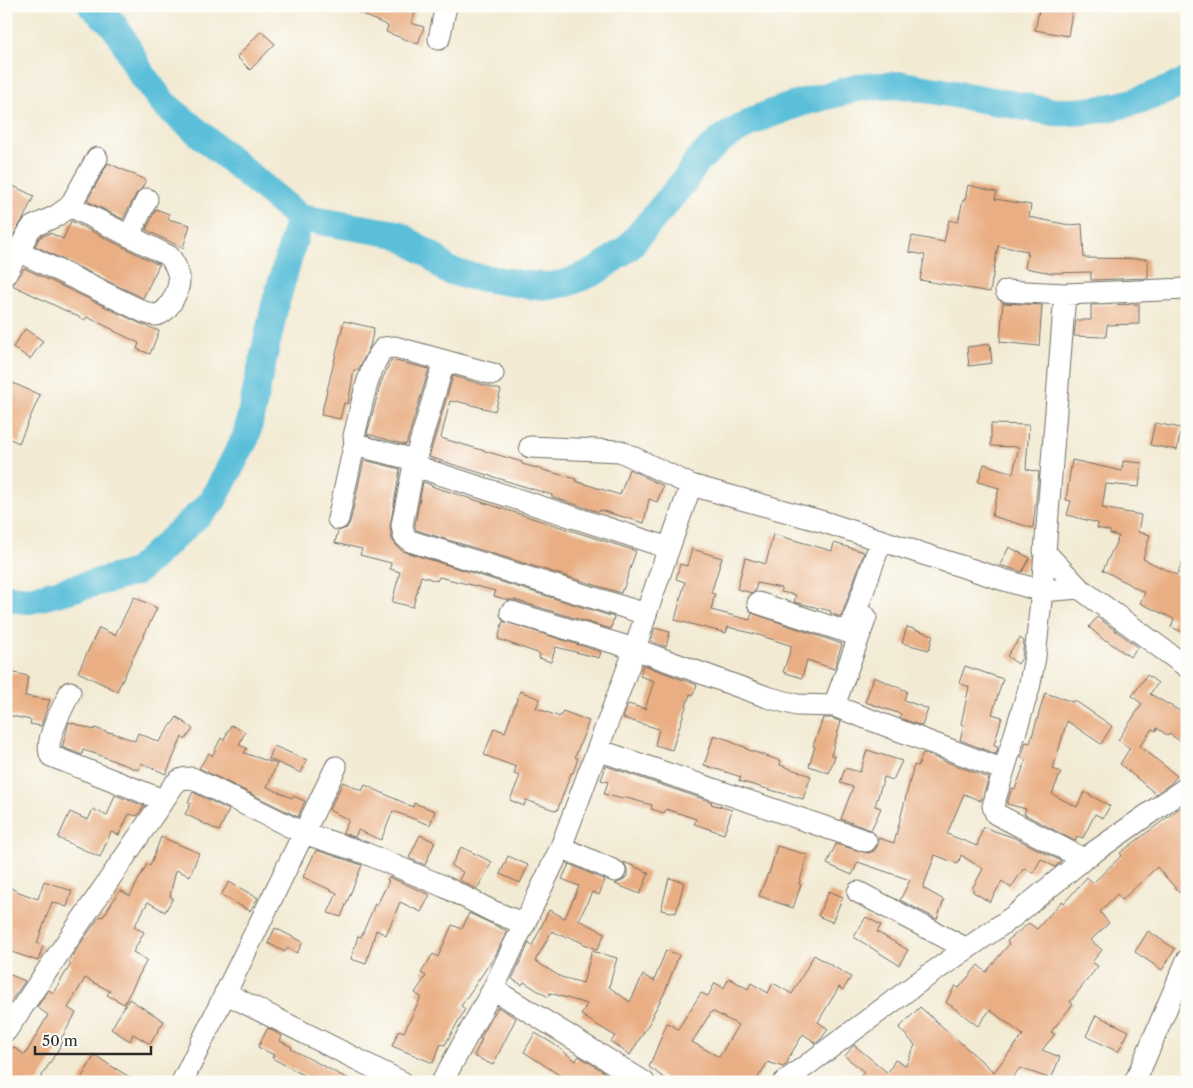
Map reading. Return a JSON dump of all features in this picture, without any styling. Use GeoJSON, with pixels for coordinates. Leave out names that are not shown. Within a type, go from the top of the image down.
{"type":"FeatureCollection","features":[{"type":"Feature","properties":{"kind":"street"},"geometry":{"type":"LineString","coordinates":[[439,38],[446,6]]}},
{"type":"Feature","properties":{"kind":"street"},"geometry":{"type":"LineString","coordinates":[[6,274],[32,227],[56,216],[70,206],[97,158]]}},
{"type":"Feature","properties":{"kind":"street"},"geometry":{"type":"LineString","coordinates":[[129,236],[146,199]]}},
{"type":"Feature","properties":{"kind":"street"},"geometry":{"type":"LineString","coordinates":[[18,251],[144,312],[156,315],[165,311],[176,292],[179,280],[176,265],[169,256],[70,206]]}},
{"type":"Feature","properties":{"kind":"street"},"geometry":{"type":"LineString","coordinates":[[1006,291],[1065,294],[1187,289]]}},
{"type":"Feature","properties":{"kind":"street"},"geometry":{"type":"LineString","coordinates":[[1065,294],[1042,591],[1029,688],[993,803],[996,814],[1084,858]]}},
{"type":"Feature","properties":{"kind":"street"},"geometry":{"type":"LineString","coordinates":[[338,519],[355,442],[354,436],[372,368],[377,356],[384,348],[395,347],[444,362],[494,374]]}},
{"type":"Feature","properties":{"kind":"street"},"geometry":{"type":"LineString","coordinates":[[444,362],[415,460],[402,525],[404,536],[410,541],[646,614]]}},
{"type":"Feature","properties":{"kind":"street"},"geometry":{"type":"LineString","coordinates":[[355,442],[371,449],[415,460],[422,468],[432,472],[669,548]]}},
{"type":"Feature","properties":{"kind":"street"},"geometry":{"type":"LineString","coordinates":[[530,447],[620,451],[691,485],[824,522],[885,543],[1042,591],[1079,588]]}},
{"type":"Feature","properties":{"kind":"street"},"geometry":{"type":"LineString","coordinates":[[442,1082],[494,989],[561,847],[635,649],[691,485]]}},
{"type":"Feature","properties":{"kind":"street"},"geometry":{"type":"LineString","coordinates":[[758,603],[846,632],[850,631],[885,543]]}},
{"type":"Feature","properties":{"kind":"street"},"geometry":{"type":"LineString","coordinates":[[834,706],[885,543]]}},
{"type":"Feature","properties":{"kind":"street"},"geometry":{"type":"LineString","coordinates":[[1044,551],[1079,588],[1187,667]]}},
{"type":"Feature","properties":{"kind":"street"},"geometry":{"type":"LineString","coordinates":[[511,612],[635,649],[767,697],[797,705],[834,706],[1004,770]]}},
{"type":"Feature","properties":{"kind":"street"},"geometry":{"type":"LineString","coordinates":[[70,692],[51,736],[48,750],[51,756],[164,800]]}},
{"type":"Feature","properties":{"kind":"street"},"geometry":{"type":"LineString","coordinates":[[598,750],[866,841]]}},
{"type":"Feature","properties":{"kind":"street"},"geometry":{"type":"LineString","coordinates":[[182,1082],[336,767]]}},
{"type":"Feature","properties":{"kind":"street"},"geometry":{"type":"LineString","coordinates":[[6,1031],[164,800],[178,780],[183,778],[192,778],[304,833],[365,853],[525,924]]}},
{"type":"Feature","properties":{"kind":"street"},"geometry":{"type":"LineString","coordinates":[[784,1082],[923,979],[1014,916],[1084,858],[1184,796]]}},
{"type":"Feature","properties":{"kind":"street"},"geometry":{"type":"LineString","coordinates":[[561,847],[615,871]]}},
{"type":"Feature","properties":{"kind":"street"},"geometry":{"type":"LineString","coordinates":[[858,892],[967,949]]}},
{"type":"Feature","properties":{"kind":"street"},"geometry":{"type":"LineString","coordinates":[[1135,1082],[1187,960]]}},
{"type":"Feature","properties":{"kind":"street"},"geometry":{"type":"LineString","coordinates":[[494,989],[644,1082]]}},
{"type":"Feature","properties":{"kind":"street"},"geometry":{"type":"LineString","coordinates":[[225,993],[402,1082]]}},
{"type":"Feature","properties":{"kind":"building"},"geometry":{"type":"Polygon","coordinates":[[[344,6],[418,6],[411,23],[424,27],[418,44],[386,32],[388,26],[344,6]]]}},
{"type":"Feature","properties":{"kind":"building"},"geometry":{"type":"Polygon","coordinates":[[[1040,6],[1073,6],[1068,36],[1035,30],[1040,6]]]}},
{"type":"Feature","properties":{"kind":"building"},"geometry":{"type":"Polygon","coordinates":[[[261,31],[275,44],[250,70],[237,57],[261,31]]]}},
{"type":"Feature","properties":{"kind":"building"},"geometry":{"type":"Polygon","coordinates":[[[108,163],[146,180],[136,194],[123,219],[87,201],[108,163]]]}},
{"type":"Feature","properties":{"kind":"building"},"geometry":{"type":"Polygon","coordinates":[[[968,185],[997,192],[995,199],[1031,205],[1029,217],[1069,225],[1082,224],[1084,258],[1148,259],[1148,278],[1091,280],[1091,272],[1052,273],[1025,268],[1028,251],[998,246],[990,292],[920,280],[925,255],[909,252],[912,236],[944,242],[949,220],[958,222],[968,185]]]}},
{"type":"Feature","properties":{"kind":"building"},"geometry":{"type":"Polygon","coordinates":[[[13,186],[34,196],[6,247],[6,201],[13,186]]]}},
{"type":"Feature","properties":{"kind":"building"},"geometry":{"type":"Polygon","coordinates":[[[156,209],[169,214],[168,219],[190,225],[183,248],[146,230],[156,209]]]}},
{"type":"Feature","properties":{"kind":"building"},"geometry":{"type":"Polygon","coordinates":[[[71,221],[159,265],[143,298],[35,246],[40,237],[50,233],[63,239],[71,221]]]}},
{"type":"Feature","properties":{"kind":"building"},"geometry":{"type":"Polygon","coordinates":[[[24,268],[159,331],[150,354],[137,349],[139,343],[114,330],[87,317],[85,320],[12,285],[24,268]]]}},
{"type":"Feature","properties":{"kind":"building"},"geometry":{"type":"Polygon","coordinates":[[[1003,303],[1042,305],[1039,346],[1000,342],[1003,303]]]}},
{"type":"Feature","properties":{"kind":"building"},"geometry":{"type":"Polygon","coordinates":[[[1139,304],[1139,324],[1107,325],[1106,337],[1074,336],[1076,320],[1091,320],[1091,305],[1139,304]]]}},
{"type":"Feature","properties":{"kind":"building"},"geometry":{"type":"Polygon","coordinates":[[[344,321],[374,328],[370,346],[358,371],[354,370],[348,404],[344,403],[340,419],[321,415],[344,321]]]}},
{"type":"Feature","properties":{"kind":"building"},"geometry":{"type":"Polygon","coordinates":[[[25,329],[43,341],[30,359],[13,347],[25,329]]]}},
{"type":"Feature","properties":{"kind":"building"},"geometry":{"type":"Polygon","coordinates":[[[990,344],[992,363],[969,366],[967,347],[990,344]]]}},
{"type":"Feature","properties":{"kind":"building"},"geometry":{"type":"Polygon","coordinates":[[[391,360],[429,369],[406,445],[367,434],[381,382],[391,360]]]}},
{"type":"Feature","properties":{"kind":"building"},"geometry":{"type":"Polygon","coordinates":[[[453,376],[501,390],[495,411],[450,401],[441,438],[576,479],[575,481],[620,495],[629,469],[663,486],[657,502],[649,499],[644,523],[600,510],[599,512],[552,497],[552,495],[429,457],[453,376]]]}},
{"type":"Feature","properties":{"kind":"building"},"geometry":{"type":"Polygon","coordinates":[[[6,380],[40,395],[19,443],[6,437],[6,380]]]}},
{"type":"Feature","properties":{"kind":"building"},"geometry":{"type":"Polygon","coordinates":[[[1155,423],[1181,428],[1177,450],[1150,445],[1155,423]]]}},
{"type":"Feature","properties":{"kind":"building"},"geometry":{"type":"Polygon","coordinates":[[[991,424],[1029,425],[1026,469],[1039,472],[1033,528],[992,516],[999,488],[978,482],[984,464],[1013,473],[1019,447],[991,446],[991,424]]]}},
{"type":"Feature","properties":{"kind":"building"},"geometry":{"type":"Polygon","coordinates":[[[364,460],[400,469],[390,527],[392,539],[402,551],[614,617],[611,629],[515,600],[494,596],[496,591],[439,577],[437,581],[421,576],[413,607],[392,602],[400,572],[390,569],[391,563],[360,555],[362,549],[335,543],[338,531],[347,528],[350,522],[364,460]]]}},
{"type":"Feature","properties":{"kind":"building"},"geometry":{"type":"Polygon","coordinates":[[[1072,460],[1122,471],[1123,461],[1142,463],[1139,487],[1106,484],[1102,508],[1141,515],[1138,532],[1150,535],[1143,559],[1177,575],[1187,552],[1187,634],[1171,627],[1174,619],[1140,603],[1145,593],[1103,570],[1119,536],[1110,534],[1110,531],[1097,528],[1098,523],[1067,515],[1071,501],[1066,500],[1072,460]]]}},
{"type":"Feature","properties":{"kind":"building"},"geometry":{"type":"Polygon","coordinates":[[[423,482],[636,551],[623,590],[621,593],[416,530],[415,525],[423,482]]]}},
{"type":"Feature","properties":{"kind":"building"},"geometry":{"type":"Polygon","coordinates":[[[773,534],[832,551],[834,543],[864,552],[841,617],[830,613],[831,611],[794,602],[796,595],[781,592],[781,588],[757,583],[755,591],[752,593],[737,589],[745,558],[766,564],[773,534]]]}},
{"type":"Feature","properties":{"kind":"building"},"geometry":{"type":"Polygon","coordinates":[[[1009,547],[1030,558],[1022,572],[1000,565],[1009,547]]]}},
{"type":"Feature","properties":{"kind":"building"},"geometry":{"type":"Polygon","coordinates":[[[692,549],[722,558],[711,593],[715,594],[711,610],[750,620],[752,613],[842,644],[834,669],[807,660],[802,678],[783,672],[792,646],[728,627],[726,633],[675,620],[685,582],[676,579],[680,564],[687,566],[692,549]]]}},
{"type":"Feature","properties":{"kind":"building"},"geometry":{"type":"Polygon","coordinates":[[[134,597],[157,608],[117,691],[78,672],[99,628],[115,635],[134,597]]]}},
{"type":"Feature","properties":{"kind":"building"},"geometry":{"type":"Polygon","coordinates":[[[1097,617],[1138,647],[1130,657],[1105,641],[1089,627],[1097,617]]]}},
{"type":"Feature","properties":{"kind":"building"},"geometry":{"type":"Polygon","coordinates":[[[503,621],[601,652],[599,658],[556,647],[551,662],[539,658],[540,654],[498,639],[503,621]]]}},
{"type":"Feature","properties":{"kind":"building"},"geometry":{"type":"Polygon","coordinates":[[[907,627],[933,635],[929,650],[902,643],[907,627]]]}},
{"type":"Feature","properties":{"kind":"building"},"geometry":{"type":"Polygon","coordinates":[[[655,628],[670,632],[666,647],[651,641],[655,628]]]}},
{"type":"Feature","properties":{"kind":"building"},"geometry":{"type":"Polygon","coordinates":[[[1020,638],[1024,641],[1022,658],[1018,664],[1007,656],[1020,638]]]}},
{"type":"Feature","properties":{"kind":"building"},"geometry":{"type":"Polygon","coordinates":[[[643,665],[697,685],[693,695],[690,694],[672,750],[655,745],[659,729],[623,718],[628,704],[645,709],[654,681],[640,676],[643,665]]]}},
{"type":"Feature","properties":{"kind":"building"},"geometry":{"type":"Polygon","coordinates":[[[965,666],[1003,679],[992,714],[1002,717],[994,745],[998,746],[996,754],[960,740],[964,725],[961,724],[969,687],[959,683],[965,666]]]}},
{"type":"Feature","properties":{"kind":"building"},"geometry":{"type":"Polygon","coordinates":[[[10,672],[28,676],[25,696],[50,700],[41,726],[30,724],[31,720],[6,715],[6,674],[10,675],[10,672]]]}},
{"type":"Feature","properties":{"kind":"building"},"geometry":{"type":"Polygon","coordinates":[[[1147,675],[1158,683],[1150,694],[1187,715],[1187,745],[1169,734],[1168,736],[1157,728],[1156,731],[1152,729],[1140,746],[1177,776],[1156,794],[1120,764],[1130,748],[1118,740],[1142,704],[1132,696],[1147,675]]]}},
{"type":"Feature","properties":{"kind":"building"},"geometry":{"type":"Polygon","coordinates":[[[874,677],[907,691],[904,700],[928,709],[922,726],[900,718],[901,714],[865,702],[874,677]]]}},
{"type":"Feature","properties":{"kind":"building"},"geometry":{"type":"Polygon","coordinates":[[[520,691],[540,699],[536,708],[560,717],[563,711],[589,721],[575,757],[578,758],[573,773],[571,773],[557,811],[526,800],[524,806],[510,800],[520,776],[514,774],[516,767],[484,755],[494,728],[505,732],[520,691]]]}},
{"type":"Feature","properties":{"kind":"building"},"geometry":{"type":"Polygon","coordinates":[[[1045,693],[1073,702],[1074,700],[1112,726],[1101,744],[1067,721],[1053,769],[1061,772],[1052,794],[1077,807],[1084,792],[1110,806],[1103,818],[1095,814],[1083,838],[1078,836],[1075,841],[1024,814],[1026,809],[1007,804],[1012,788],[1015,789],[1026,760],[1021,758],[1026,742],[1030,743],[1045,693]]]}},
{"type":"Feature","properties":{"kind":"building"},"geometry":{"type":"Polygon","coordinates":[[[177,717],[193,729],[185,740],[182,737],[166,774],[141,763],[138,770],[83,750],[82,755],[62,747],[69,722],[94,730],[95,728],[110,732],[135,741],[138,733],[159,742],[177,717]]]}},
{"type":"Feature","properties":{"kind":"building"},"geometry":{"type":"Polygon","coordinates":[[[823,718],[832,718],[841,722],[831,755],[835,756],[829,773],[809,766],[815,746],[813,746],[823,718]]]}},
{"type":"Feature","properties":{"kind":"building"},"geometry":{"type":"Polygon","coordinates":[[[231,725],[245,732],[239,745],[247,748],[244,753],[277,764],[267,787],[292,798],[293,796],[305,801],[298,817],[199,768],[209,753],[212,756],[221,738],[224,740],[231,725]]]}},
{"type":"Feature","properties":{"kind":"building"},"geometry":{"type":"Polygon","coordinates":[[[714,735],[781,761],[780,765],[811,776],[803,799],[739,781],[741,777],[704,765],[714,735]]]}},
{"type":"Feature","properties":{"kind":"building"},"geometry":{"type":"Polygon","coordinates":[[[274,746],[307,760],[301,773],[269,759],[274,746]]]}},
{"type":"Feature","properties":{"kind":"building"},"geometry":{"type":"Polygon","coordinates":[[[867,750],[902,761],[893,780],[884,777],[875,806],[881,808],[871,830],[841,819],[853,787],[840,783],[845,768],[860,772],[867,750]]]}},
{"type":"Feature","properties":{"kind":"building"},"geometry":{"type":"Polygon","coordinates":[[[923,753],[989,778],[981,801],[964,794],[947,834],[977,846],[983,827],[1015,838],[1061,861],[1055,867],[1041,859],[1033,873],[1024,868],[1011,888],[1002,881],[990,902],[973,892],[973,887],[983,869],[961,855],[958,864],[935,855],[923,888],[944,900],[937,919],[900,900],[910,880],[858,862],[852,875],[827,864],[836,844],[868,853],[874,851],[878,845],[878,838],[894,843],[914,765],[918,766],[923,753]]]}},
{"type":"Feature","properties":{"kind":"building"},"geometry":{"type":"Polygon","coordinates":[[[606,766],[732,810],[724,834],[694,824],[696,819],[666,809],[664,813],[651,809],[652,805],[604,794],[608,782],[601,780],[606,766]]]}},
{"type":"Feature","properties":{"kind":"building"},"geometry":{"type":"Polygon","coordinates":[[[343,782],[362,791],[365,785],[413,807],[414,803],[435,811],[430,825],[393,811],[381,840],[358,830],[355,837],[343,833],[349,820],[329,810],[343,782]]]}},
{"type":"Feature","properties":{"kind":"building"},"geometry":{"type":"Polygon","coordinates":[[[193,792],[229,810],[219,831],[185,814],[191,803],[188,802],[193,792]]]}},
{"type":"Feature","properties":{"kind":"building"},"geometry":{"type":"Polygon","coordinates":[[[115,795],[144,806],[137,816],[129,814],[119,835],[111,832],[100,857],[58,838],[70,812],[88,820],[93,809],[107,816],[115,795]]]}},
{"type":"Feature","properties":{"kind":"building"},"geometry":{"type":"Polygon","coordinates":[[[1181,807],[1187,815],[1187,901],[1157,867],[1122,900],[1117,894],[1100,912],[1109,923],[1091,940],[1102,950],[1092,962],[1098,966],[1070,1002],[1073,1004],[1051,1032],[1055,1034],[1042,1050],[1060,1057],[1051,1079],[1020,1068],[1009,1082],[856,1082],[864,1072],[845,1056],[854,1045],[888,1073],[895,1060],[906,1065],[915,1045],[899,1028],[920,1007],[994,1072],[1023,1035],[990,1010],[978,1026],[946,1002],[955,986],[959,988],[978,965],[986,972],[1009,944],[1007,941],[1029,923],[1037,929],[1087,877],[1093,883],[1122,855],[1120,853],[1181,807]]]}},
{"type":"Feature","properties":{"kind":"building"},"geometry":{"type":"Polygon","coordinates":[[[420,835],[435,842],[425,865],[409,858],[420,835]]]}},
{"type":"Feature","properties":{"kind":"building"},"geometry":{"type":"Polygon","coordinates":[[[161,837],[199,853],[190,876],[176,870],[170,896],[173,898],[165,912],[148,902],[134,927],[144,932],[133,952],[147,960],[124,1004],[107,995],[110,991],[85,978],[68,1008],[76,1013],[61,1039],[64,1040],[38,1082],[6,1082],[6,1056],[13,1047],[25,1055],[48,1015],[37,1007],[49,990],[53,993],[71,964],[69,963],[78,947],[100,916],[103,917],[120,890],[130,896],[147,864],[150,866],[161,837]]]}},
{"type":"Feature","properties":{"kind":"building"},"geometry":{"type":"Polygon","coordinates":[[[777,846],[808,855],[793,908],[759,896],[769,874],[777,846]]]}},
{"type":"Feature","properties":{"kind":"building"},"geometry":{"type":"Polygon","coordinates":[[[461,847],[492,862],[477,889],[459,880],[463,872],[451,866],[461,847]]]}},
{"type":"Feature","properties":{"kind":"building"},"geometry":{"type":"Polygon","coordinates":[[[316,850],[362,865],[341,917],[328,913],[337,893],[303,877],[316,850]]]}},
{"type":"Feature","properties":{"kind":"building"},"geometry":{"type":"Polygon","coordinates":[[[508,856],[528,865],[520,883],[500,874],[508,856]]]}},
{"type":"Feature","properties":{"kind":"building"},"geometry":{"type":"Polygon","coordinates":[[[624,862],[649,873],[640,894],[615,884],[627,876],[624,862]]]}},
{"type":"Feature","properties":{"kind":"building"},"geometry":{"type":"Polygon","coordinates":[[[569,864],[605,880],[599,895],[592,892],[579,920],[605,933],[597,950],[568,936],[567,938],[552,931],[535,961],[561,977],[583,983],[592,951],[617,958],[609,987],[630,1002],[643,975],[654,981],[666,950],[679,955],[654,1015],[630,1055],[611,1042],[615,1036],[581,1015],[587,1004],[550,993],[548,997],[524,982],[522,985],[512,979],[529,943],[532,946],[549,910],[565,918],[579,886],[562,879],[569,864]]]}},
{"type":"Feature","properties":{"kind":"building"},"geometry":{"type":"Polygon","coordinates":[[[389,877],[430,895],[421,912],[400,902],[386,935],[376,930],[366,964],[351,959],[358,936],[361,937],[375,904],[377,905],[389,881],[387,880],[389,877]]]}},
{"type":"Feature","properties":{"kind":"building"},"geometry":{"type":"Polygon","coordinates":[[[669,878],[684,882],[676,913],[661,910],[669,878]]]}},
{"type":"Feature","properties":{"kind":"building"},"geometry":{"type":"Polygon","coordinates":[[[44,881],[72,891],[67,907],[52,902],[37,943],[43,946],[38,961],[6,950],[6,885],[38,899],[44,881]]]}},
{"type":"Feature","properties":{"kind":"building"},"geometry":{"type":"Polygon","coordinates":[[[229,882],[258,898],[250,911],[221,895],[229,882]]]}},
{"type":"Feature","properties":{"kind":"building"},"geometry":{"type":"Polygon","coordinates":[[[829,891],[843,897],[832,922],[818,916],[829,891]]]}},
{"type":"Feature","properties":{"kind":"building"},"geometry":{"type":"Polygon","coordinates":[[[469,913],[507,931],[496,954],[461,1006],[465,1009],[445,1045],[441,1044],[433,1063],[392,1046],[399,1030],[404,1032],[421,997],[415,993],[426,976],[421,973],[433,954],[438,957],[452,925],[462,929],[469,913]]]}},
{"type":"Feature","properties":{"kind":"building"},"geometry":{"type":"Polygon","coordinates":[[[866,917],[881,925],[877,932],[908,950],[899,965],[854,937],[866,917]]]}},
{"type":"Feature","properties":{"kind":"building"},"geometry":{"type":"Polygon","coordinates":[[[275,928],[303,942],[297,953],[287,948],[285,952],[268,943],[275,928]]]}},
{"type":"Feature","properties":{"kind":"building"},"geometry":{"type":"Polygon","coordinates":[[[1148,931],[1175,949],[1162,970],[1135,952],[1148,931]]]}},
{"type":"Feature","properties":{"kind":"building"},"geometry":{"type":"Polygon","coordinates":[[[814,955],[851,977],[843,990],[839,987],[818,1022],[828,1029],[821,1039],[816,1043],[803,1034],[789,1057],[787,1064],[783,1067],[768,1062],[755,1082],[670,1082],[649,1067],[667,1023],[678,1029],[701,993],[708,996],[715,983],[724,988],[729,978],[748,989],[751,983],[768,993],[773,983],[792,994],[814,955]],[[712,1011],[692,1042],[719,1057],[738,1025],[712,1011]]]}},
{"type":"Feature","properties":{"kind":"building"},"geometry":{"type":"Polygon","coordinates":[[[6,973],[25,981],[6,1008],[6,973]]]}},
{"type":"Feature","properties":{"kind":"building"},"geometry":{"type":"Polygon","coordinates":[[[129,999],[164,1021],[150,1044],[133,1034],[130,1041],[111,1029],[129,999]]]}},
{"type":"Feature","properties":{"kind":"building"},"geometry":{"type":"Polygon","coordinates":[[[498,1007],[516,1018],[493,1065],[474,1056],[482,1039],[480,1039],[498,1007]]]}},
{"type":"Feature","properties":{"kind":"building"},"geometry":{"type":"Polygon","coordinates":[[[1096,1015],[1129,1031],[1118,1052],[1086,1036],[1096,1015]]]}},
{"type":"Feature","properties":{"kind":"building"},"geometry":{"type":"Polygon","coordinates":[[[268,1028],[282,1036],[280,1041],[292,1047],[291,1049],[354,1082],[316,1082],[272,1058],[274,1055],[258,1047],[268,1028]]]}},
{"type":"Feature","properties":{"kind":"building"},"geometry":{"type":"Polygon","coordinates":[[[535,1033],[576,1061],[579,1056],[607,1074],[603,1082],[570,1082],[524,1052],[535,1033]]]}},
{"type":"Feature","properties":{"kind":"building"},"geometry":{"type":"Polygon","coordinates":[[[95,1055],[108,1064],[138,1082],[79,1082],[95,1055]]]}},
{"type":"Feature","properties":{"kind":"waterway"},"geometry":{"type":"LineString","coordinates":[[92,6],[112,23],[123,39],[140,72],[163,103],[300,218],[397,234],[432,256],[447,270],[465,275],[528,285],[550,286],[567,283],[596,271],[628,248],[686,179],[697,161],[723,138],[759,118],[800,103],[861,87],[903,85],[1054,112],[1071,112],[1122,105],[1155,95],[1187,81]]}},
{"type":"Feature","properties":{"kind":"waterway"},"geometry":{"type":"LineString","coordinates":[[6,598],[30,600],[136,572],[212,502],[246,437],[275,305],[300,218]]}}]}
